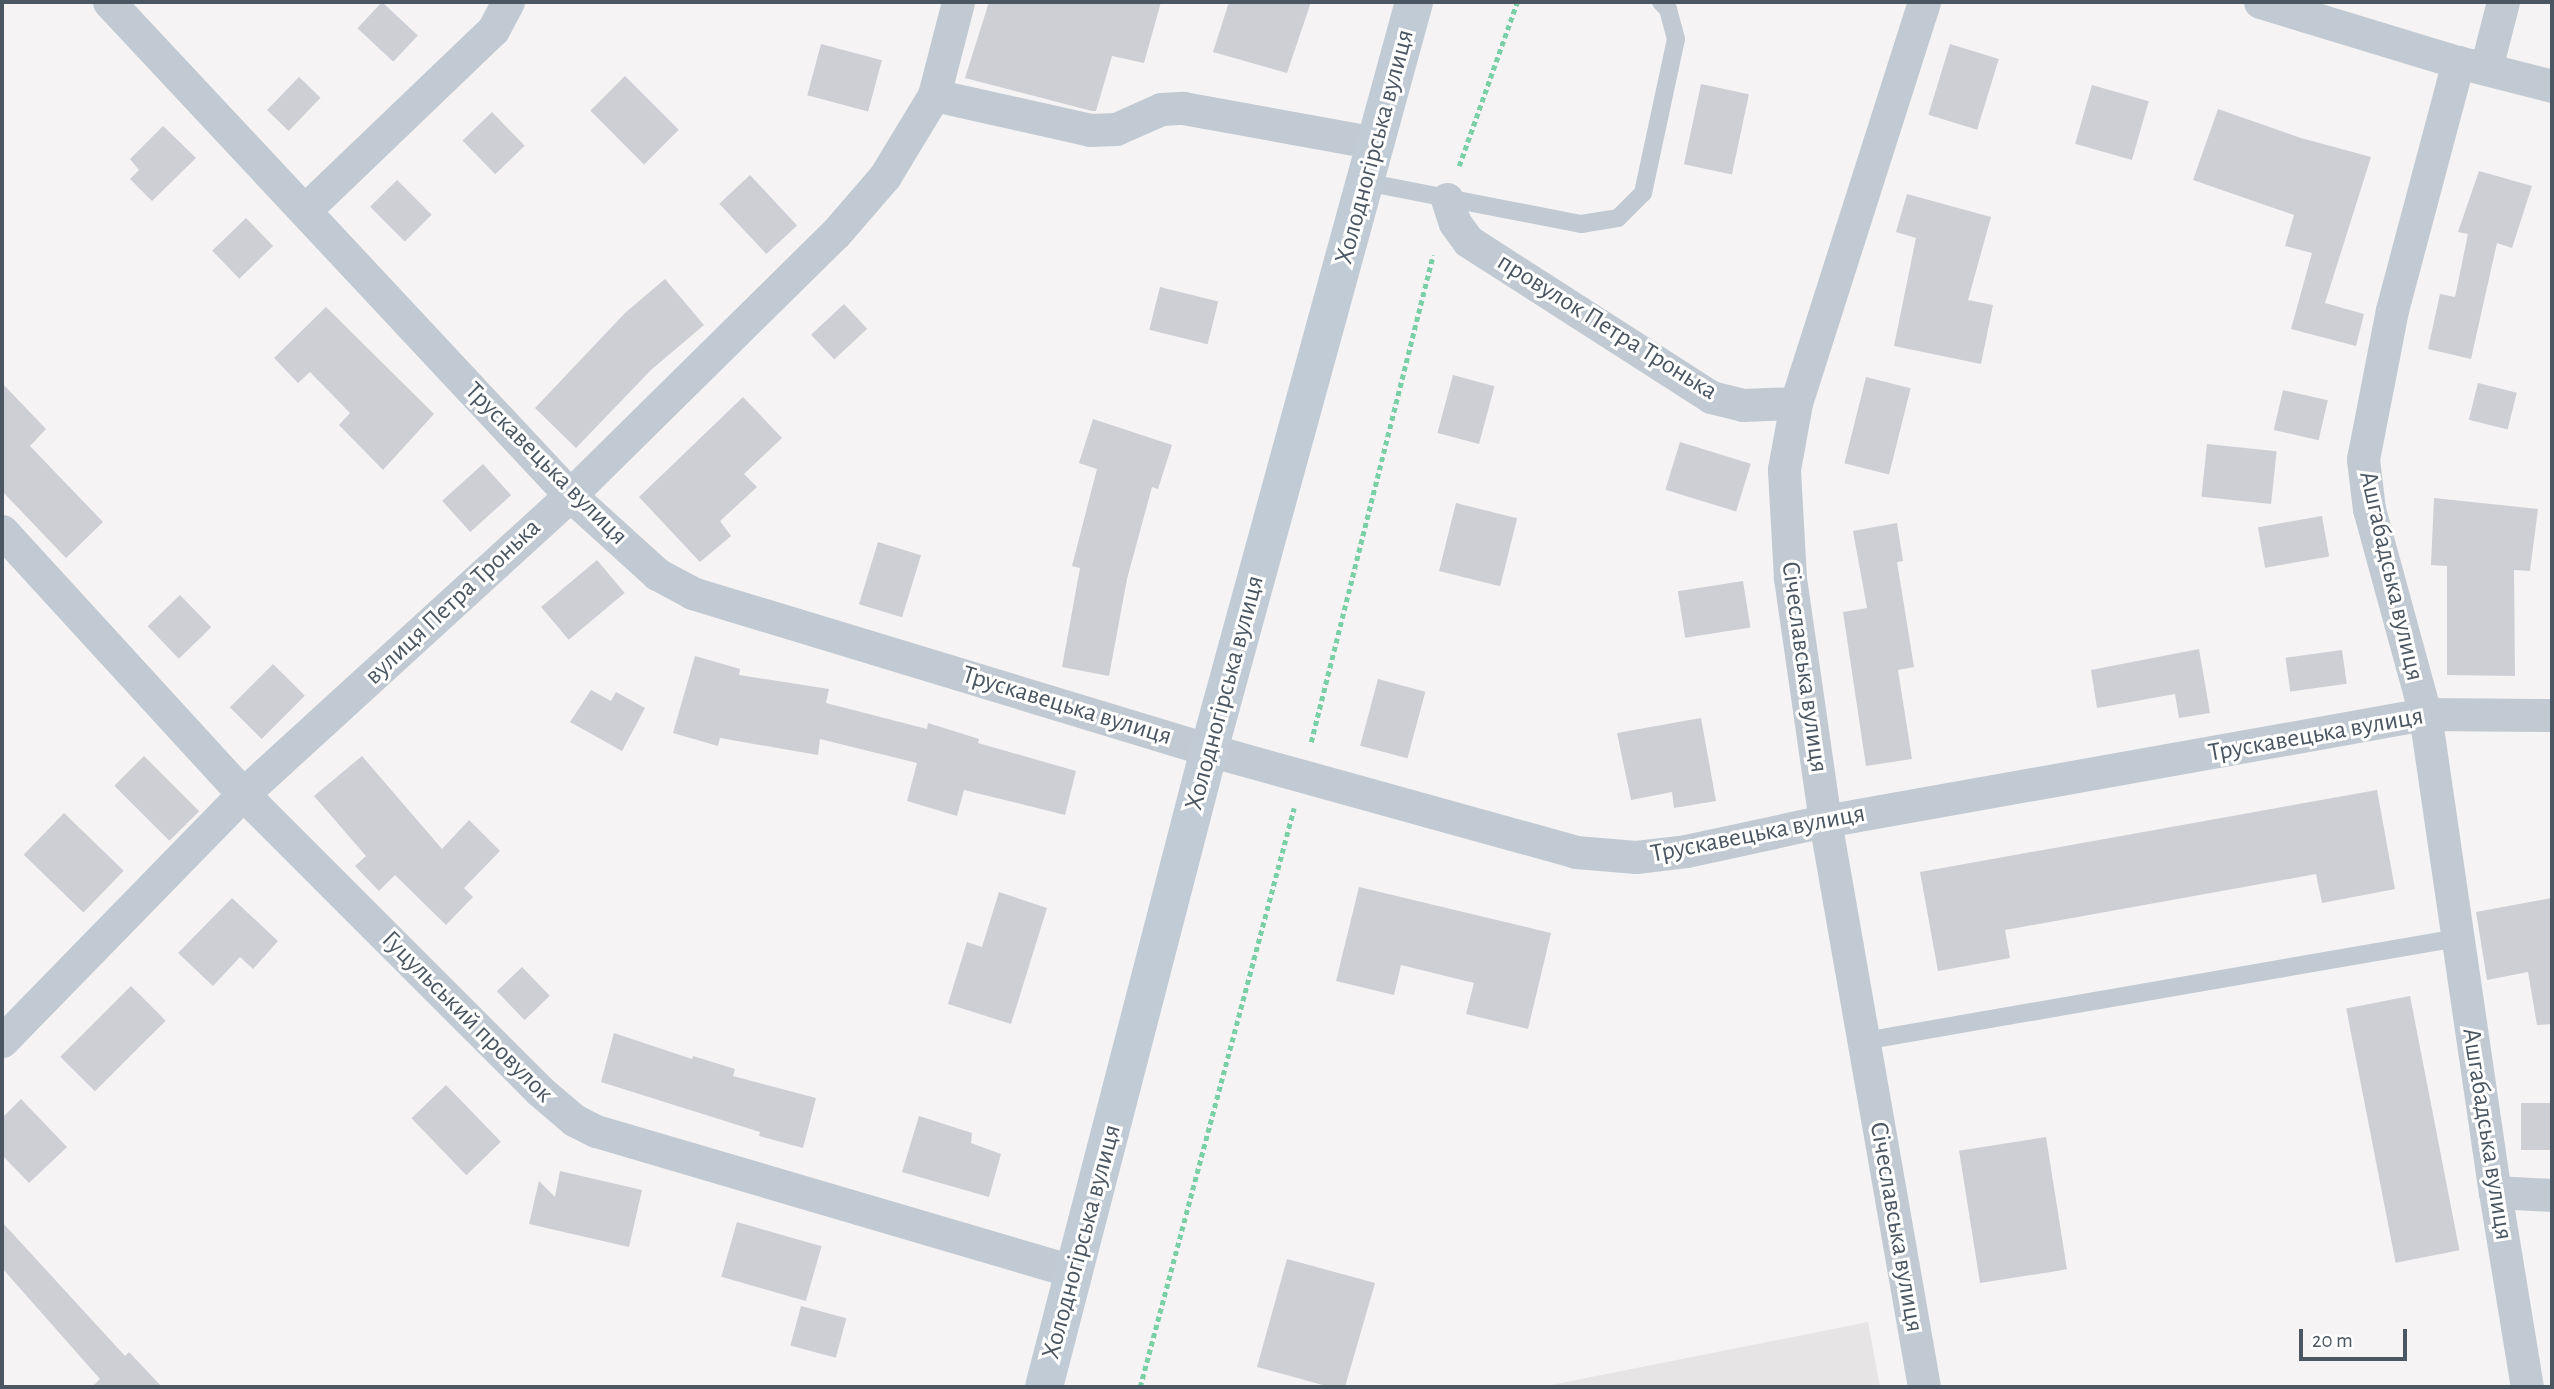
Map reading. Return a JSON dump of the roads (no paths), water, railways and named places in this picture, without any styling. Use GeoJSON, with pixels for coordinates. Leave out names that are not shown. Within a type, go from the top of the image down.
{"type":"FeatureCollection","features":[{"type":"Feature","properties":{"kind":"main road","name":"Холодногірська вулиця"},"geometry":{"type":"LineString","coordinates":[[1044,1387],[1209,750],[1414,2]]}},
{"type":"Feature","properties":{"kind":"street","name":"Трускавецька вулиця"},"geometry":{"type":"LineString","coordinates":[[109,2],[570,495],[657,574],[692,593],[1209,750],[1576,852],[1636,857],[1686,851],[1825,821],[2425,714],[2552,715]]}},
{"type":"Feature","properties":{"kind":"street"},"geometry":{"type":"LineString","coordinates":[[305,210],[493,30],[508,2]]}},
{"type":"Feature","properties":{"kind":"street","name":"вулиця Петра Тронька"},"geometry":{"type":"LineString","coordinates":[[2,1041],[243,794],[570,495],[835,234],[884,176],[934,95],[958,2]]}},
{"type":"Feature","properties":{"kind":"street","name":"Січеславська вулиця"},"geometry":{"type":"LineString","coordinates":[[1924,2],[1796,403],[1784,469],[1790,578],[1825,821],[1924,1387]]}},
{"type":"Feature","properties":{"kind":"street"},"geometry":{"type":"LineString","coordinates":[[2260,2],[2552,86]]}},
{"type":"Feature","properties":{"kind":"street","name":"Ашгабадська вулиця"},"geometry":{"type":"LineString","coordinates":[[2503,2],[2472,65],[2392,310],[2363,459],[2370,509],[2425,714],[2495,1192],[2527,1387]]}},
{"type":"Feature","properties":{"kind":"street"},"geometry":{"type":"LineString","coordinates":[[934,95],[1090,130],[1116,129],[1161,109],[1183,108],[1376,143]]}},
{"type":"Feature","properties":{"kind":"street","name":"провулок Петра Тронька"},"geometry":{"type":"LineString","coordinates":[[1447,199],[1455,223],[1468,241],[1712,397],[1743,405],[1796,403]]}},
{"type":"Feature","properties":{"kind":"street","name":"Гуцульський провулок"},"geometry":{"type":"LineString","coordinates":[[2,531],[243,794],[540,1091],[574,1121],[596,1132],[1075,1272]]}},
{"type":"Feature","properties":{"kind":"street"},"geometry":{"type":"LineString","coordinates":[[2495,1192],[2552,1195]]}},
{"type":"Feature","properties":{"kind":"lane"},"geometry":{"type":"LineString","coordinates":[[1365,181],[1581,224],[1618,218],[1643,193],[1676,39],[1668,9],[1661,2]]}},
{"type":"Feature","properties":{"kind":"lane"},"geometry":{"type":"LineString","coordinates":[[1864,1041],[2457,939]]}}]}
